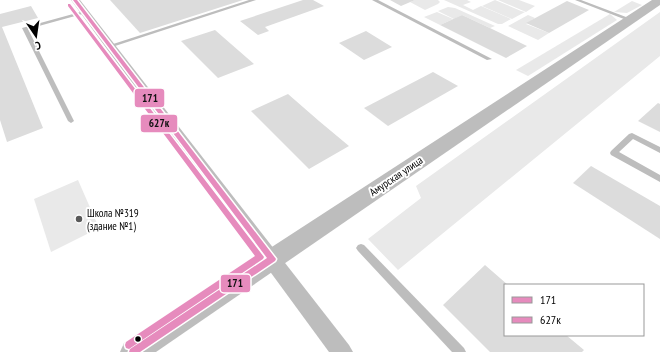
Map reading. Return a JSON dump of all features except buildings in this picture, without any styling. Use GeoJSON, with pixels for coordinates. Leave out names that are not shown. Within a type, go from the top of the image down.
{"type":"FeatureCollection","features":[{"type":"Feature","properties":{"kind":"street"},"geometry":{"type":"LineString","coordinates":[[75,0],[342,352]]}},
{"type":"Feature","properties":{"kind":"street","name":"Амурская улица"},"geometry":{"type":"LineString","coordinates":[[133,352],[660,0]]}},
{"type":"Feature","properties":{"kind":"lane"},"geometry":{"type":"LineString","coordinates":[[110,46],[254,0]]}},
{"type":"Feature","properties":{"kind":"lane"},"geometry":{"type":"LineString","coordinates":[[374,0],[489,59]]}},
{"type":"Feature","properties":{"kind":"lane"},"geometry":{"type":"LineString","coordinates":[[577,0],[631,20]]}},
{"type":"Feature","properties":{"kind":"lane"},"geometry":{"type":"LineString","coordinates":[[71,121],[25,28],[84,12]]}},
{"type":"Feature","properties":{"kind":"lane"},"geometry":{"type":"LineString","coordinates":[[660,150],[632,136],[614,153],[660,179]]}},
{"type":"Feature","properties":{"kind":"lane"},"geometry":{"type":"LineString","coordinates":[[361,248],[460,352]]}},
{"type":"Feature","properties":{"kind":"shaded area"},"geometry":{"type":"Polygon","coordinates":[[[415,0],[438,0],[440,2],[425,10],[410,2],[415,0]]]}},
{"type":"Feature","properties":{"kind":"shaded area"},"geometry":{"type":"Polygon","coordinates":[[[444,0],[467,0],[471,2],[463,5],[473,10],[481,6],[511,19],[502,24],[498,24],[444,0]]]}},
{"type":"Feature","properties":{"kind":"shaded area"},"geometry":{"type":"Polygon","coordinates":[[[495,0],[525,12],[512,19],[482,6],[495,0]]]}},
{"type":"Feature","properties":{"kind":"shaded area"},"geometry":{"type":"Polygon","coordinates":[[[498,0],[519,0],[535,6],[526,12],[498,0]]]}},
{"type":"Feature","properties":{"kind":"shaded area"},"geometry":{"type":"Polygon","coordinates":[[[632,1],[642,5],[627,13],[614,12],[632,1]]]}},
{"type":"Feature","properties":{"kind":"shaded area"},"geometry":{"type":"Polygon","coordinates":[[[448,7],[455,8],[495,26],[490,28],[462,15],[454,19],[438,11],[448,7]]]}},
{"type":"Feature","properties":{"kind":"shaded area"},"geometry":{"type":"Polygon","coordinates":[[[437,12],[453,19],[440,25],[424,17],[437,12]]]}},
{"type":"Feature","properties":{"kind":"shaded area"},"geometry":{"type":"Polygon","coordinates":[[[660,12],[660,56],[398,270],[368,239],[421,198],[416,186],[660,12]]]}},
{"type":"Feature","properties":{"kind":"shaded area"},"geometry":{"type":"Polygon","coordinates":[[[610,14],[617,20],[528,76],[516,70],[610,14]]]}},
{"type":"Feature","properties":{"kind":"shaded area"},"geometry":{"type":"Polygon","coordinates":[[[528,15],[535,18],[526,24],[549,33],[538,40],[508,26],[528,15]]]}},
{"type":"Feature","properties":{"kind":"shaded area"},"geometry":{"type":"Polygon","coordinates":[[[78,180],[99,228],[51,252],[34,199],[78,180]]]}},
{"type":"Feature","properties":{"kind":"transit line","name":"171"},"geometry":{"type":"LineString","coordinates":[[75,0],[272,259],[133,352]]}},
{"type":"Feature","properties":{"kind":"transit line","name":"627к"},"geometry":{"type":"LineString","coordinates":[[69,5],[260,257],[129,345]]}},
{"type":"Feature","properties":{"kind":"place","name":"Школа №319 (здание №1)"},"geometry":{"type":"Point","coordinates":[79,219]}}]}
